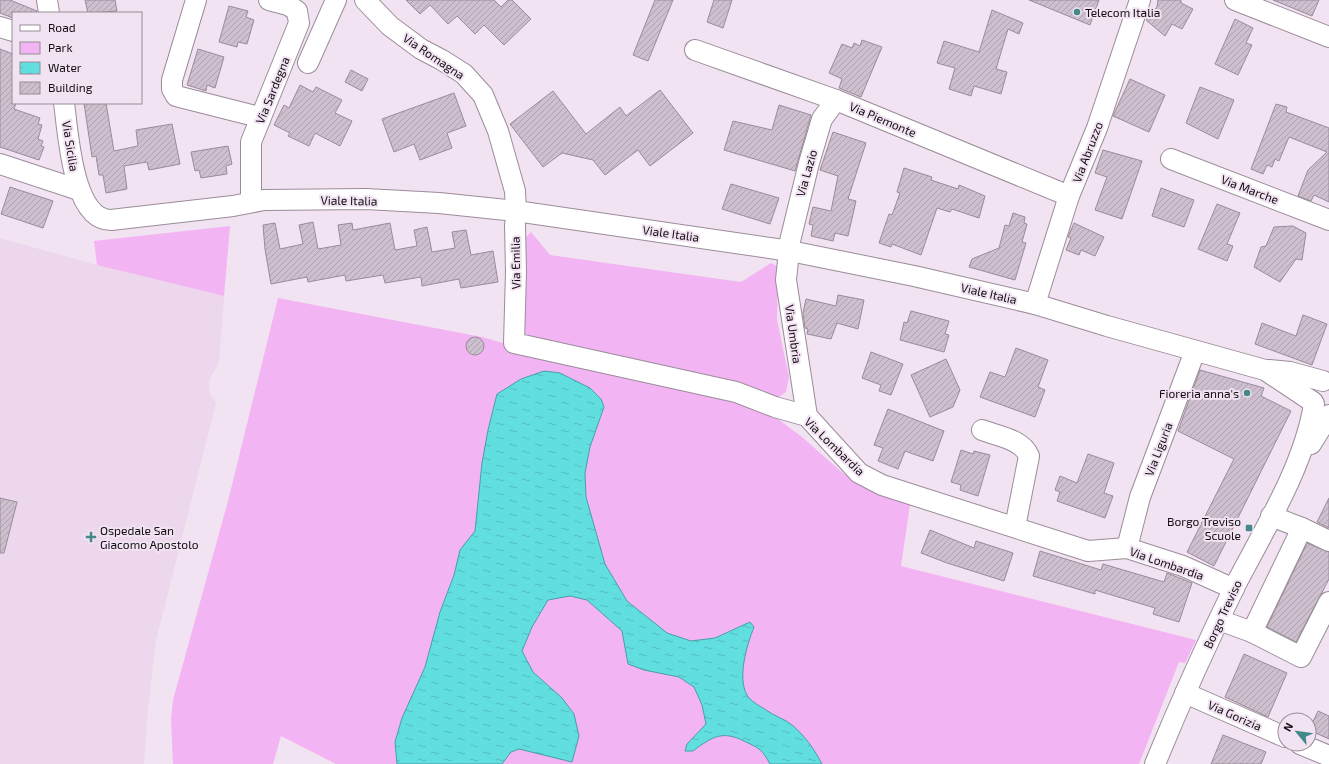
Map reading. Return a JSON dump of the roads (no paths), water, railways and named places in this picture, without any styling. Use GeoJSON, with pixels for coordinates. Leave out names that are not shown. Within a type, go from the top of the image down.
{"type":"FeatureCollection","features":[{"type":"Feature","properties":{"kind":"street"},"geometry":{"type":"LineString","coordinates":[[47,0],[49,12]]}},
{"type":"Feature","properties":{"kind":"street"},"geometry":{"type":"LineString","coordinates":[[196,0],[172,80],[172,89],[176,96],[251,115],[260,120]]}},
{"type":"Feature","properties":{"kind":"street","name":"Via Sardegna"},"geometry":{"type":"LineString","coordinates":[[251,201],[252,142],[299,23],[297,11],[288,5],[269,0]]}},
{"type":"Feature","properties":{"kind":"street"},"geometry":{"type":"LineString","coordinates":[[308,63],[336,0]]}},
{"type":"Feature","properties":{"kind":"street","name":"Via Romagna"},"geometry":{"type":"LineString","coordinates":[[365,0],[390,26],[415,44],[464,74],[483,95],[498,131],[515,191],[515,217]]}},
{"type":"Feature","properties":{"kind":"street","name":"Via Abruzzo"},"geometry":{"type":"LineString","coordinates":[[1035,304],[1069,196],[1097,128],[1140,0]]}},
{"type":"Feature","properties":{"kind":"street"},"geometry":{"type":"LineString","coordinates":[[1235,0],[1329,37]]}},
{"type":"Feature","properties":{"kind":"street"},"geometry":{"type":"LineString","coordinates":[[0,27],[12,31]]}},
{"type":"Feature","properties":{"kind":"street","name":"Via Piemonte"},"geometry":{"type":"LineString","coordinates":[[695,50],[836,100],[1069,196]]}},
{"type":"Feature","properties":{"kind":"street","name":"Via Lazio"},"geometry":{"type":"LineString","coordinates":[[790,251],[790,241],[797,208],[822,119],[836,100]]}},
{"type":"Feature","properties":{"kind":"street","name":"Via Sicilia"},"geometry":{"type":"LineString","coordinates":[[64,104],[74,171],[79,190]]}},
{"type":"Feature","properties":{"kind":"street","name":"Via Marche"},"geometry":{"type":"LineString","coordinates":[[1171,159],[1329,220]]}},
{"type":"Feature","properties":{"kind":"street"},"geometry":{"type":"LineString","coordinates":[[0,164],[79,190]]}},
{"type":"Feature","properties":{"kind":"street","name":"Viale Italia"},"geometry":{"type":"LineString","coordinates":[[79,190],[91,211],[96,216],[107,220],[233,206],[251,201],[366,199],[453,204],[515,217],[790,251],[914,276],[1035,304],[1265,370],[1290,372],[1327,381]]}},
{"type":"Feature","properties":{"kind":"street","name":"Via Emilia"},"geometry":{"type":"LineString","coordinates":[[515,217],[515,303]]}},
{"type":"Feature","properties":{"kind":"street","name":"Via Umbria"},"geometry":{"type":"LineString","coordinates":[[790,251],[786,280],[807,416]]}},
{"type":"Feature","properties":{"kind":"street","name":"Via Lombardia"},"geometry":{"type":"LineString","coordinates":[[515,303],[514,343],[736,392],[775,407],[807,416],[860,473],[882,485],[1088,551],[1127,548],[1183,566],[1234,589]]}},
{"type":"Feature","properties":{"kind":"street","name":"Via Liguria"},"geometry":{"type":"LineString","coordinates":[[1127,548],[1140,497],[1195,351]]}},
{"type":"Feature","properties":{"kind":"street","name":"Viale Italia"},"geometry":{"type":"LineString","coordinates":[[1265,370],[1321,407]]}},
{"type":"Feature","properties":{"kind":"street","name":"Borgo Treviso"},"geometry":{"type":"LineString","coordinates":[[1155,764],[1185,693],[1234,589],[1295,467],[1321,407],[1312,393],[1313,389],[1327,381]]}},
{"type":"Feature","properties":{"kind":"street"},"geometry":{"type":"LineString","coordinates":[[982,430],[1018,444],[1027,451],[1029,456],[1015,527]]}},
{"type":"Feature","properties":{"kind":"street"},"geometry":{"type":"LineString","coordinates":[[1271,516],[1302,528],[1329,542]]}},
{"type":"Feature","properties":{"kind":"street"},"geometry":{"type":"LineString","coordinates":[[1252,632],[1302,528]]}},
{"type":"Feature","properties":{"kind":"street"},"geometry":{"type":"LineString","coordinates":[[1219,620],[1252,632],[1301,657],[1329,602]]}},
{"type":"Feature","properties":{"kind":"street","name":"Via Gorizia"},"geometry":{"type":"LineString","coordinates":[[1185,693],[1277,733]]}},
{"type":"Feature","properties":{"kind":"street"},"geometry":{"type":"LineString","coordinates":[[1317,751],[1329,756]]}},
{"type":"Feature","properties":{"kind":"water"},"geometry":{"type":"Polygon","coordinates":[[[544,371],[560,373],[590,388],[601,399],[604,407],[590,447],[585,473],[586,497],[605,564],[627,601],[667,633],[691,641],[715,638],[750,622],[754,627],[746,652],[743,670],[744,688],[747,695],[755,703],[789,723],[797,730],[809,743],[822,764],[770,764],[758,748],[731,736],[718,736],[712,738],[693,751],[685,751],[687,744],[706,724],[702,705],[694,687],[679,677],[644,670],[628,664],[622,631],[587,600],[570,596],[548,600],[532,627],[522,651],[533,672],[562,698],[574,714],[579,736],[572,762],[519,749],[511,752],[502,764],[397,764],[395,742],[402,718],[425,667],[440,612],[454,575],[460,550],[475,531],[482,463],[497,394],[521,379],[544,371]]]}},
{"type":"Feature","properties":{"kind":"place","name":"Telecom Italia"},"geometry":{"type":"Point","coordinates":[1077,12]}},
{"type":"Feature","properties":{"kind":"place","name":"Fioreria anna's"},"geometry":{"type":"Point","coordinates":[1247,393]}},
{"type":"Feature","properties":{"kind":"place","name":"Borgo Treviso Scuole"},"geometry":{"type":"Point","coordinates":[1249,528]}},
{"type":"Feature","properties":{"kind":"place","name":"Ospedale San Giacomo Apostolo"},"geometry":{"type":"Point","coordinates":[91,537]}}]}
